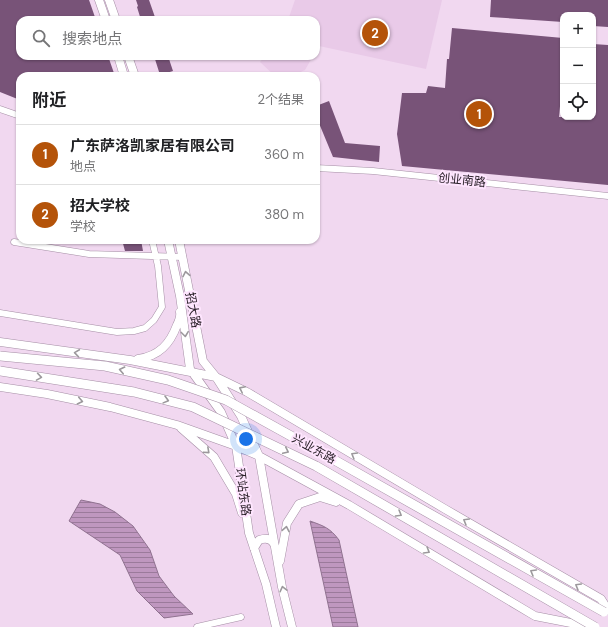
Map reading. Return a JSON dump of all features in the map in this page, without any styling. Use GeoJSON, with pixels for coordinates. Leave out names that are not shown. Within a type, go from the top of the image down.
{"type":"FeatureCollection","features":[{"type":"Feature","properties":{"kind":"main road"},"geometry":{"type":"LineString","coordinates":[[98,0],[104,16]]}},
{"type":"Feature","properties":{"kind":"main road"},"geometry":{"type":"LineString","coordinates":[[109,0],[115,16]]}},
{"type":"Feature","properties":{"kind":"main road"},"geometry":{"type":"LineString","coordinates":[[119,60],[123,72]]}},
{"type":"Feature","properties":{"kind":"main road"},"geometry":{"type":"LineString","coordinates":[[129,60],[134,72]]}},
{"type":"Feature","properties":{"kind":"main road","name":"招大路"},"geometry":{"type":"LineString","coordinates":[[169,244],[180,296]]}},
{"type":"Feature","properties":{"kind":"main road","name":"招大路"},"geometry":{"type":"LineString","coordinates":[[180,244],[203,361],[216,377]]}},
{"type":"Feature","properties":{"kind":"main road"},"geometry":{"type":"LineString","coordinates":[[130,360],[148,358],[162,349],[173,335],[180,316],[180,296]]}},
{"type":"Feature","properties":{"kind":"main road","name":"环站东路"},"geometry":{"type":"LineString","coordinates":[[180,296],[190,369],[221,412],[236,446],[249,533],[266,584],[276,627]]}},
{"type":"Feature","properties":{"kind":"main road"},"geometry":{"type":"LineString","coordinates":[[0,342],[130,360],[216,377],[248,392],[445,509],[601,599],[606,611]]}},
{"type":"Feature","properties":{"kind":"main road","name":"兴业东路"},"geometry":{"type":"LineString","coordinates":[[0,356],[105,366],[168,380],[226,400],[606,611]]}},
{"type":"Feature","properties":{"kind":"main road"},"geometry":{"type":"LineString","coordinates":[[0,371],[134,392],[193,407],[316,466],[595,627]]}},
{"type":"Feature","properties":{"kind":"main road","name":"环站东路"},"geometry":{"type":"LineString","coordinates":[[216,377],[241,416],[259,456],[274,544],[292,627]]}},
{"type":"Feature","properties":{"kind":"main road"},"geometry":{"type":"LineString","coordinates":[[0,387],[47,394],[96,404],[177,425],[236,446],[259,456],[349,505],[535,616],[591,627]]}},
{"type":"Feature","properties":{"kind":"main road"},"geometry":{"type":"LineString","coordinates":[[177,425],[214,457],[236,494],[249,533]]}},
{"type":"Feature","properties":{"kind":"main road"},"geometry":{"type":"LineString","coordinates":[[279,568],[287,523],[299,504],[320,497],[349,505]]}},
{"type":"Feature","properties":{"kind":"main road"},"geometry":{"type":"LineString","coordinates":[[254,548],[259,540],[262,539],[269,539],[273,541],[274,544]]}},
{"type":"Feature","properties":{"kind":"street"},"geometry":{"type":"LineString","coordinates":[[0,109],[16,115]]}},
{"type":"Feature","properties":{"kind":"street","name":"创业南路"},"geometry":{"type":"LineString","coordinates":[[320,168],[373,171],[608,196]]}},
{"type":"Feature","properties":{"kind":"street"},"geometry":{"type":"LineString","coordinates":[[26,244],[89,254],[183,257]]}},
{"type":"Feature","properties":{"kind":"street"},"geometry":{"type":"LineString","coordinates":[[0,313],[117,332],[134,331],[145,328],[154,320],[162,307],[153,244]]}},
{"type":"Feature","properties":{"kind":"street"},"geometry":{"type":"LineString","coordinates":[[197,627],[241,617]]}},
{"type":"Feature","properties":{"kind":"shaded area"},"geometry":{"type":"Polygon","coordinates":[[[295,0],[442,0],[426,69],[320,46],[320,16],[289,16],[295,0]]]}},
{"type":"Feature","properties":{"kind":"shaded area"},"geometry":{"type":"Polygon","coordinates":[[[262,60],[311,60],[305,70],[301,72],[271,72],[260,62],[262,60]]]}},
{"type":"Feature","properties":{"kind":"shaded area"},"geometry":{"type":"Polygon","coordinates":[[[81,500],[100,504],[115,512],[133,526],[150,550],[159,576],[174,596],[193,614],[164,618],[137,591],[120,555],[69,521],[81,500]]]}},
{"type":"Feature","properties":{"kind":"shaded area"},"geometry":{"type":"Polygon","coordinates":[[[310,521],[326,528],[339,540],[358,627],[333,627],[310,521]]]}},
{"type":"Feature","properties":{"kind":"building"},"geometry":{"type":"Polygon","coordinates":[[[0,0],[89,0],[95,16],[16,16],[16,60],[109,60],[114,72],[16,72],[16,98],[0,92],[0,0]]]}},
{"type":"Feature","properties":{"kind":"building"},"geometry":{"type":"Polygon","coordinates":[[[136,0],[149,0],[155,16],[140,16],[136,0]]]}},
{"type":"Feature","properties":{"kind":"building"},"geometry":{"type":"Polygon","coordinates":[[[491,0],[608,0],[608,27],[596,26],[596,12],[560,12],[560,22],[490,17],[491,0]]]}},
{"type":"Feature","properties":{"kind":"building"},"geometry":{"type":"Polygon","coordinates":[[[452,28],[560,38],[560,120],[596,120],[596,44],[608,45],[608,185],[402,166],[397,134],[402,93],[426,93],[428,86],[445,88],[447,59],[449,59],[452,28]]]}},
{"type":"Feature","properties":{"kind":"building"},"geometry":{"type":"Polygon","coordinates":[[[155,60],[169,60],[173,71],[159,72],[155,60]]]}},
{"type":"Feature","properties":{"kind":"building"},"geometry":{"type":"Polygon","coordinates":[[[329,101],[345,143],[380,146],[379,162],[333,157],[320,126],[320,104],[329,101]]]}},
{"type":"Feature","properties":{"kind":"building"},"geometry":{"type":"Polygon","coordinates":[[[123,244],[142,244],[143,251],[125,251],[123,244]]]}},
{"type":"Feature","properties":{"kind":"place","name":"招大学校"},"geometry":{"type":"Point","coordinates":[375,33]}},
{"type":"Feature","properties":{"kind":"place","name":"广东萨洛凯家居有限公司"},"geometry":{"type":"Point","coordinates":[479,114]}}]}
